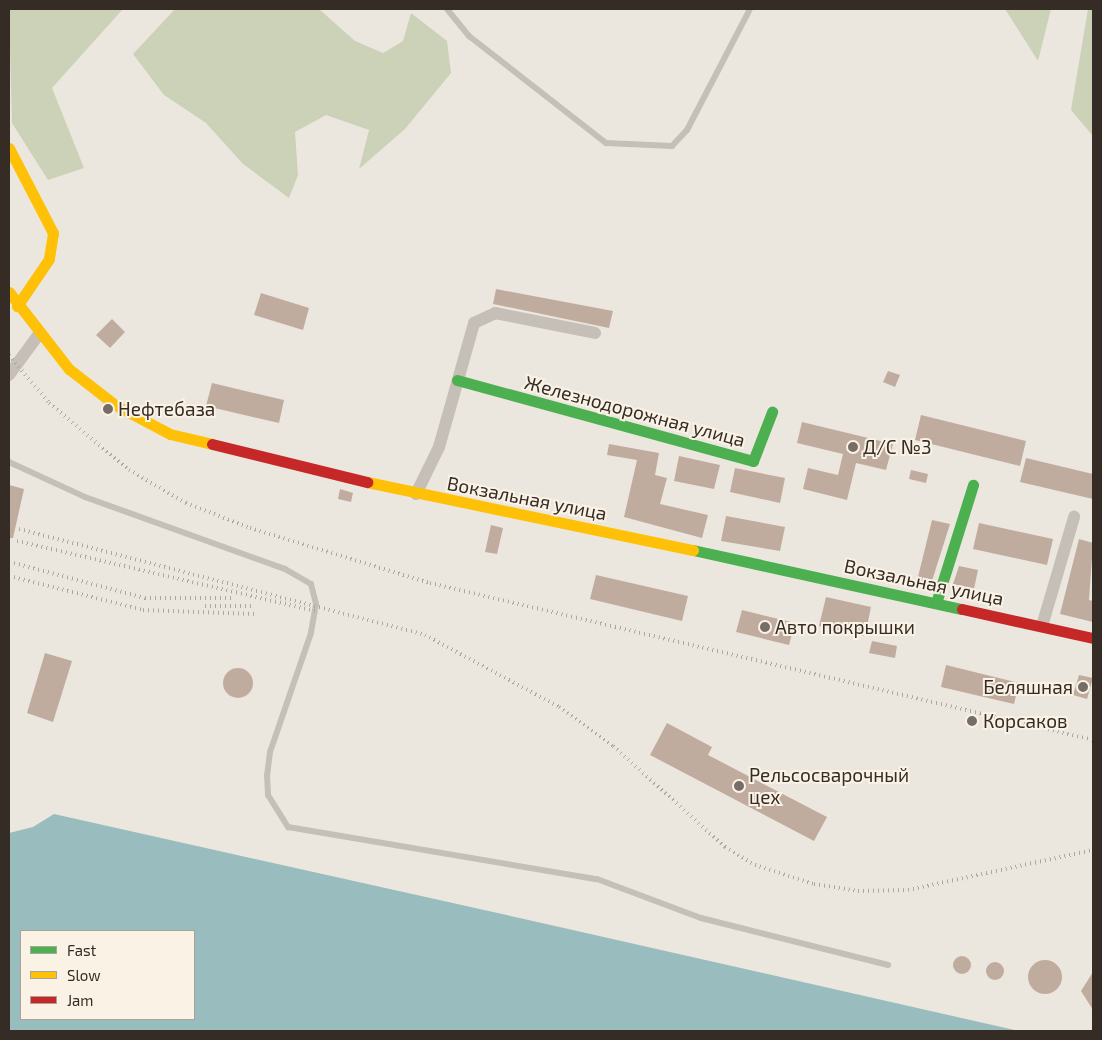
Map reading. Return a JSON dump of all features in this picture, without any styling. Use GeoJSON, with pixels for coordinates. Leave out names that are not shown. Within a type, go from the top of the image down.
{"type":"FeatureCollection","features":[{"type":"Feature","properties":{"kind":"main road"},"geometry":{"type":"LineString","coordinates":[[9,148],[53,234],[49,259],[17,306]]}},
{"type":"Feature","properties":{"kind":"main road","name":"Вокзальная улица"},"geometry":{"type":"LineString","coordinates":[[9,292],[17,306],[39,334],[94,389],[170,434],[416,494],[936,603],[1093,638]]}},
{"type":"Feature","properties":{"kind":"main road","name":"Железнодорожная улица"},"geometry":{"type":"LineString","coordinates":[[457,380],[752,462],[772,412]]}},
{"type":"Feature","properties":{"kind":"main road"},"geometry":{"type":"LineString","coordinates":[[936,603],[973,485]]}},
{"type":"Feature","properties":{"kind":"street"},"geometry":{"type":"LineString","coordinates":[[416,494],[439,447],[468,336],[484,316],[495,313],[595,334]]}},
{"type":"Feature","properties":{"kind":"street"},"geometry":{"type":"LineString","coordinates":[[9,375],[39,334]]}},
{"type":"Feature","properties":{"kind":"street"},"geometry":{"type":"LineString","coordinates":[[1042,626],[1074,517]]}},
{"type":"Feature","properties":{"kind":"lane"},"geometry":{"type":"LineString","coordinates":[[447,9],[469,36],[606,143],[672,146],[688,130],[750,9]]}},
{"type":"Feature","properties":{"kind":"lane"},"geometry":{"type":"LineString","coordinates":[[9,462],[85,497],[285,569],[311,584],[316,604],[311,633],[270,752],[267,775],[270,802],[288,827],[597,879],[701,918],[888,965]]}},
{"type":"Feature","properties":{"kind":"green space"},"geometry":{"type":"Polygon","coordinates":[[[9,9],[123,9],[52,88],[84,168],[48,180],[12,123],[9,9]]]}},
{"type":"Feature","properties":{"kind":"green space"},"geometry":{"type":"Polygon","coordinates":[[[175,9],[319,9],[355,41],[383,53],[403,41],[411,13],[447,41],[451,73],[405,129],[359,169],[369,130],[326,115],[295,132],[298,175],[289,198],[243,164],[206,123],[164,95],[133,54],[175,9]]]}},
{"type":"Feature","properties":{"kind":"green space"},"geometry":{"type":"Polygon","coordinates":[[[1005,9],[1051,9],[1038,61],[1005,9]]]}},
{"type":"Feature","properties":{"kind":"green space"},"geometry":{"type":"Polygon","coordinates":[[[1088,9],[1093,9],[1093,136],[1071,110],[1088,9]]]}},
{"type":"Feature","properties":{"kind":"water"},"geometry":{"type":"Polygon","coordinates":[[[54,814],[1019,1031],[9,1031],[9,833],[33,827],[54,814]]]}},
{"type":"Feature","properties":{"kind":"building"},"geometry":{"type":"Polygon","coordinates":[[[496,289],[613,311],[609,328],[493,304],[496,289]]]}},
{"type":"Feature","properties":{"kind":"building"},"geometry":{"type":"Polygon","coordinates":[[[261,293],[309,308],[303,330],[254,315],[261,293]]]}},
{"type":"Feature","properties":{"kind":"building"},"geometry":{"type":"Polygon","coordinates":[[[112,319],[125,332],[110,348],[96,335],[112,319]]]}},
{"type":"Feature","properties":{"kind":"building"},"geometry":{"type":"Polygon","coordinates":[[[888,371],[900,375],[895,387],[883,382],[888,371]]]}},
{"type":"Feature","properties":{"kind":"building"},"geometry":{"type":"Polygon","coordinates":[[[212,383],[284,400],[279,423],[206,406],[212,383]]]}},
{"type":"Feature","properties":{"kind":"building"},"geometry":{"type":"Polygon","coordinates":[[[921,415],[1026,441],[1020,466],[915,440],[921,415]]]}},
{"type":"Feature","properties":{"kind":"building"},"geometry":{"type":"Polygon","coordinates":[[[802,422],[893,444],[886,470],[856,463],[847,500],[803,489],[808,468],[838,475],[843,454],[797,443],[802,422]]]}},
{"type":"Feature","properties":{"kind":"building"},"geometry":{"type":"Polygon","coordinates":[[[609,444],[659,453],[655,475],[667,478],[660,504],[708,515],[702,538],[624,517],[637,460],[607,455],[609,444]]]}},
{"type":"Feature","properties":{"kind":"building"},"geometry":{"type":"Polygon","coordinates":[[[679,456],[720,465],[714,489],[674,481],[679,456]]]}},
{"type":"Feature","properties":{"kind":"building"},"geometry":{"type":"Polygon","coordinates":[[[1026,458],[1093,474],[1093,499],[1020,482],[1026,458]]]}},
{"type":"Feature","properties":{"kind":"building"},"geometry":{"type":"Polygon","coordinates":[[[735,468],[785,478],[780,503],[730,492],[735,468]]]}},
{"type":"Feature","properties":{"kind":"building"},"geometry":{"type":"Polygon","coordinates":[[[911,470],[928,474],[926,483],[909,479],[911,470]]]}},
{"type":"Feature","properties":{"kind":"building"},"geometry":{"type":"Polygon","coordinates":[[[9,485],[24,489],[13,538],[9,538],[9,485]]]}},
{"type":"Feature","properties":{"kind":"building"},"geometry":{"type":"Polygon","coordinates":[[[340,489],[353,493],[351,502],[338,499],[340,489]]]}},
{"type":"Feature","properties":{"kind":"building"},"geometry":{"type":"Polygon","coordinates":[[[726,516],[785,527],[780,551],[721,541],[726,516]]]}},
{"type":"Feature","properties":{"kind":"building"},"geometry":{"type":"Polygon","coordinates":[[[932,520],[950,524],[931,584],[917,581],[932,520]]]}},
{"type":"Feature","properties":{"kind":"building"},"geometry":{"type":"Polygon","coordinates":[[[979,523],[1053,539],[1047,565],[973,549],[979,523]]]}},
{"type":"Feature","properties":{"kind":"building"},"geometry":{"type":"Polygon","coordinates":[[[491,525],[503,528],[497,554],[485,552],[491,525]]]}},
{"type":"Feature","properties":{"kind":"building"},"geometry":{"type":"Polygon","coordinates":[[[1079,539],[1093,543],[1089,600],[1093,601],[1093,622],[1060,614],[1079,539]]]}},
{"type":"Feature","properties":{"kind":"building"},"geometry":{"type":"Polygon","coordinates":[[[959,566],[978,570],[974,589],[953,584],[959,566]]]}},
{"type":"Feature","properties":{"kind":"building"},"geometry":{"type":"Polygon","coordinates":[[[596,575],[688,596],[682,621],[590,599],[596,575]]]}},
{"type":"Feature","properties":{"kind":"building"},"geometry":{"type":"Polygon","coordinates":[[[826,597],[871,607],[865,636],[819,626],[826,597]]]}},
{"type":"Feature","properties":{"kind":"building","name":"Авто покрышки"},"geometry":{"type":"Polygon","coordinates":[[[742,610],[795,623],[789,645],[736,632],[742,610]]]}},
{"type":"Feature","properties":{"kind":"building"},"geometry":{"type":"Polygon","coordinates":[[[872,641],[897,646],[895,658],[869,653],[872,641]]]}},
{"type":"Feature","properties":{"kind":"building"},"geometry":{"type":"Polygon","coordinates":[[[45,653],[72,661],[53,722],[27,713],[45,653]]]}},
{"type":"Feature","properties":{"kind":"building"},"geometry":{"type":"Polygon","coordinates":[[[946,665],[1019,683],[1014,704],[941,687],[946,665]]]}},
{"type":"Feature","properties":{"kind":"building"},"geometry":{"type":"Polygon","coordinates":[[[238,668],[249,672],[253,683],[249,694],[238,698],[227,694],[223,683],[227,672],[238,668]]]}},
{"type":"Feature","properties":{"kind":"building","name":"Беляшная"},"geometry":{"type":"Polygon","coordinates":[[[1079,675],[1093,678],[1087,699],[1073,695],[1079,675]]]}},
{"type":"Feature","properties":{"kind":"building","name":"Рельсосварочный цех"},"geometry":{"type":"Polygon","coordinates":[[[667,723],[712,747],[708,755],[827,817],[814,841],[650,755],[667,723]]]}},
{"type":"Feature","properties":{"kind":"building"},"geometry":{"type":"Polygon","coordinates":[[[962,956],[968,959],[971,965],[968,971],[962,974],[956,971],[953,965],[956,959],[962,956]]]}},
{"type":"Feature","properties":{"kind":"building"},"geometry":{"type":"Polygon","coordinates":[[[1045,960],[1057,965],[1062,977],[1057,989],[1045,994],[1033,989],[1028,977],[1033,965],[1045,960]]]}},
{"type":"Feature","properties":{"kind":"building"},"geometry":{"type":"Polygon","coordinates":[[[995,962],[1001,965],[1004,971],[1001,977],[995,980],[989,977],[986,971],[989,965],[995,962]]]}},
{"type":"Feature","properties":{"kind":"building"},"geometry":{"type":"Polygon","coordinates":[[[1093,972],[1093,1010],[1081,991],[1093,972]]]}},
{"type":"Feature","properties":{"kind":"railway"},"geometry":{"type":"LineString","coordinates":[[9,355],[49,403],[129,470],[186,503],[250,528],[430,583],[1093,740]]}},
{"type":"Feature","properties":{"kind":"railway"},"geometry":{"type":"LineString","coordinates":[[19,529],[425,635],[559,707],[613,746],[725,847],[755,865],[814,884],[858,891],[908,890],[1093,850]]}},
{"type":"Feature","properties":{"kind":"railway"},"geometry":{"type":"LineString","coordinates":[[17,541],[319,612]]}},
{"type":"Feature","properties":{"kind":"railway"},"geometry":{"type":"LineString","coordinates":[[14,563],[145,598],[232,598]]}},
{"type":"Feature","properties":{"kind":"railway"},"geometry":{"type":"LineString","coordinates":[[9,576],[143,610],[254,614]]}},
{"type":"Feature","properties":{"kind":"railway"},"geometry":{"type":"LineString","coordinates":[[205,606],[255,606]]}},
{"type":"Feature","properties":{"kind":"traffic: fast"},"geometry":{"type":"LineString","coordinates":[[457,380],[753,461],[772,412]]}},
{"type":"Feature","properties":{"kind":"traffic: fast"},"geometry":{"type":"LineString","coordinates":[[936,603],[973,485]]}},
{"type":"Feature","properties":{"kind":"traffic: fast"},"geometry":{"type":"LineString","coordinates":[[693,550],[962,609]]}},
{"type":"Feature","properties":{"kind":"traffic: slow"},"geometry":{"type":"LineString","coordinates":[[9,148],[53,233],[49,259],[17,306]]}},
{"type":"Feature","properties":{"kind":"traffic: slow"},"geometry":{"type":"LineString","coordinates":[[9,292],[69,369],[115,405],[170,434],[212,444]]}},
{"type":"Feature","properties":{"kind":"traffic: slow"},"geometry":{"type":"LineString","coordinates":[[367,482],[693,550]]}},
{"type":"Feature","properties":{"kind":"traffic: jam"},"geometry":{"type":"LineString","coordinates":[[212,444],[367,482]]}},
{"type":"Feature","properties":{"kind":"traffic: jam"},"geometry":{"type":"LineString","coordinates":[[962,609],[1093,638]]}},
{"type":"Feature","properties":{"kind":"place","name":"Нефтебаза"},"geometry":{"type":"Point","coordinates":[108,409]}},
{"type":"Feature","properties":{"kind":"place","name":"Д/С №3"},"geometry":{"type":"Point","coordinates":[853,447]}},
{"type":"Feature","properties":{"kind":"place","name":"Авто покрышки"},"geometry":{"type":"Point","coordinates":[765,627]}},
{"type":"Feature","properties":{"kind":"place","name":"Беляшная"},"geometry":{"type":"Point","coordinates":[1083,687]}},
{"type":"Feature","properties":{"kind":"place","name":"Корсаков"},"geometry":{"type":"Point","coordinates":[972,721]}},
{"type":"Feature","properties":{"kind":"place","name":"Рельсосварочный цех"},"geometry":{"type":"Point","coordinates":[739,786]}}]}
